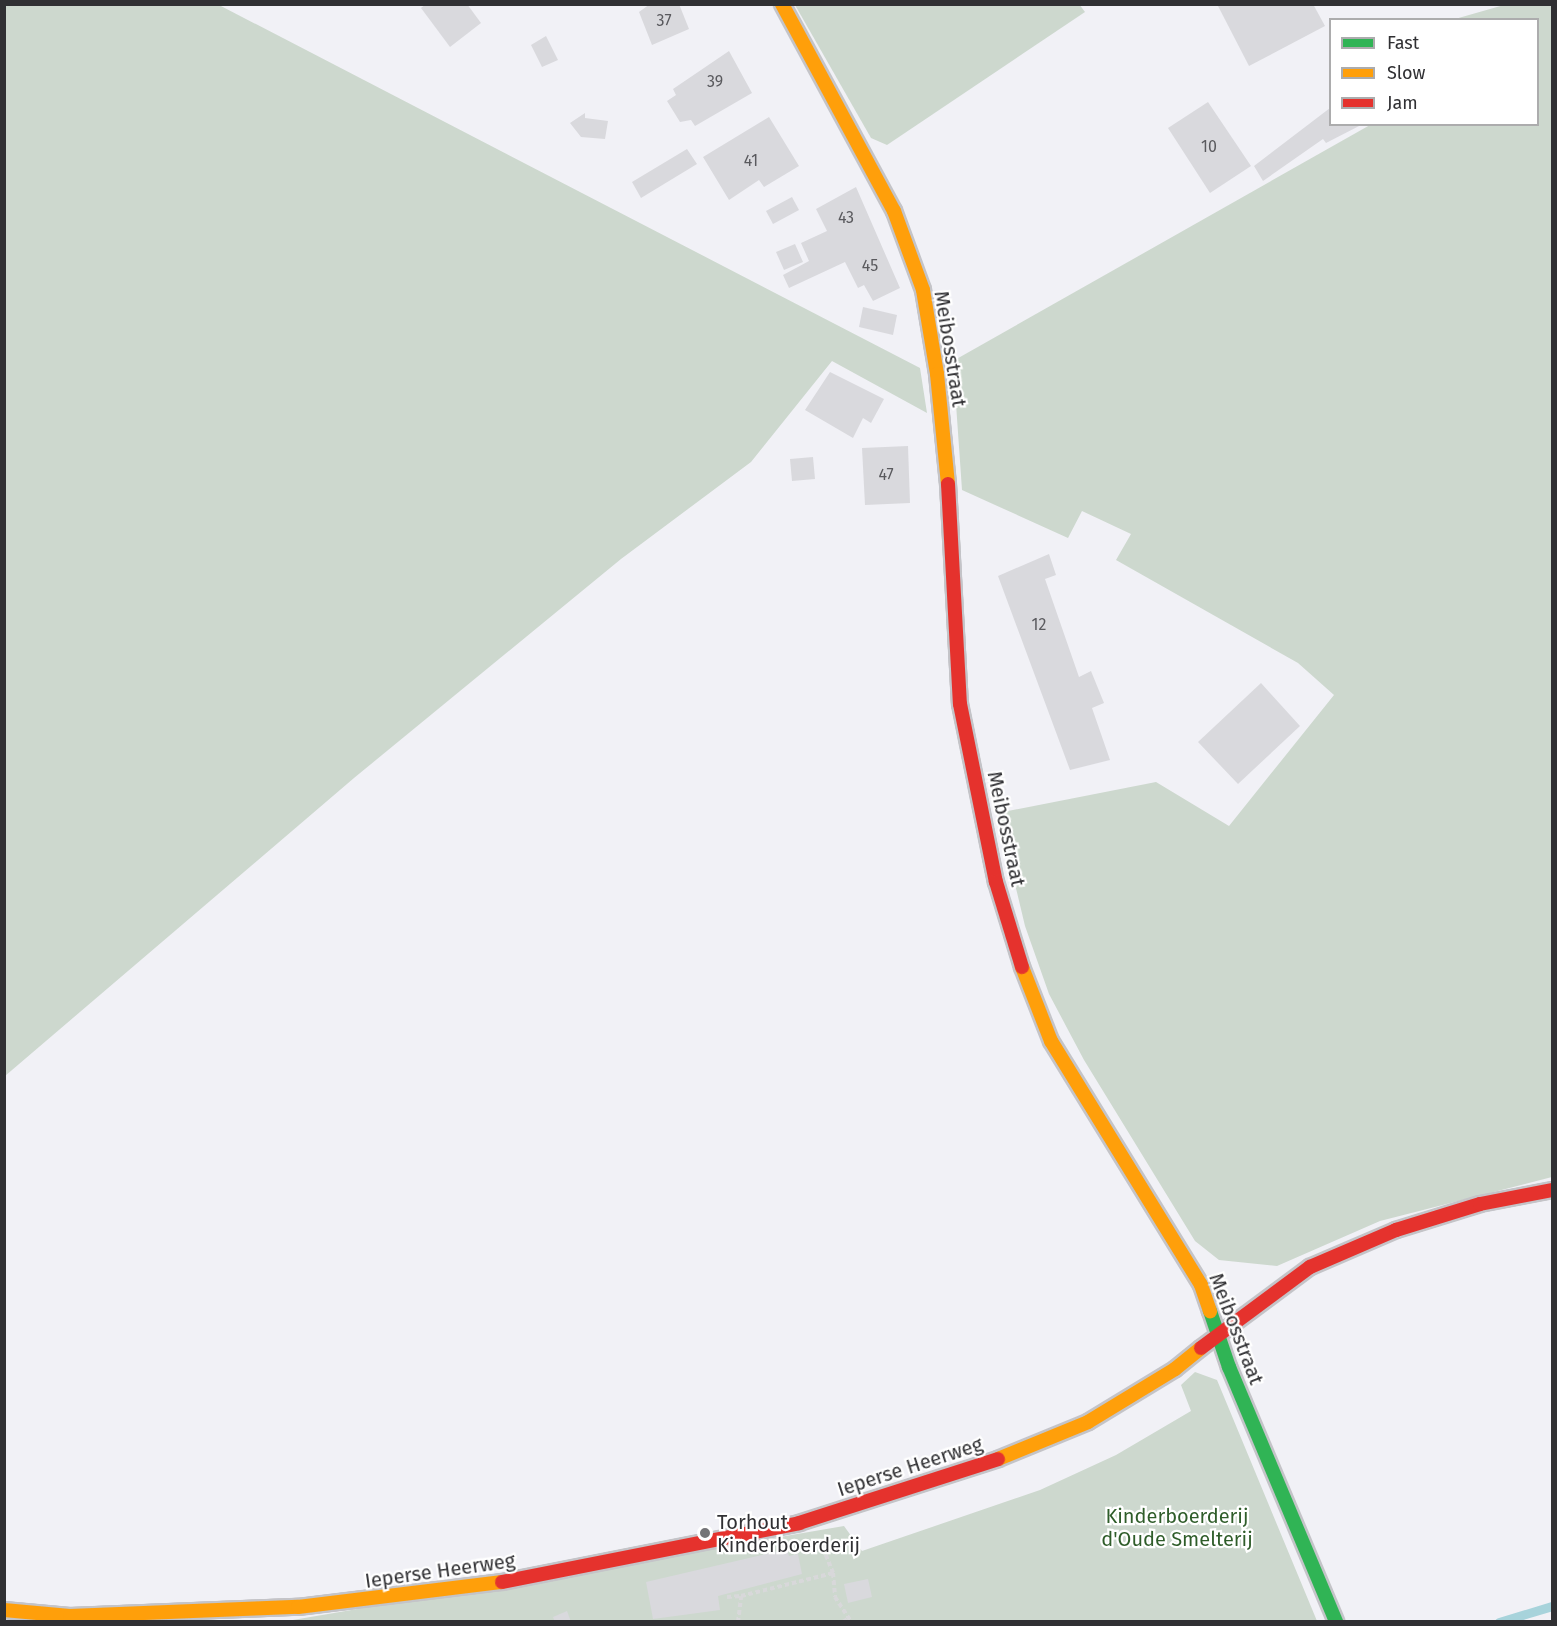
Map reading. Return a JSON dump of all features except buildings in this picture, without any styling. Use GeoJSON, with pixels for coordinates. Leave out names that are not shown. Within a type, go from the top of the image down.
{"type":"FeatureCollection","features":[{"type":"Feature","properties":{"kind":"street","name":"Meibosstraat"},"geometry":{"type":"LineString","coordinates":[[782,4],[894,211],[923,290],[937,374],[950,502],[960,704],[996,882],[1023,972],[1051,1041],[1201,1285],[1218,1335],[1336,1622]]}},
{"type":"Feature","properties":{"kind":"street","name":"Ieperse Heerweg"},"geometry":{"type":"LineString","coordinates":[[4,1610],[70,1616],[149,1614],[298,1607],[413,1596],[562,1573],[812,1519],[990,1462],[1088,1422],[1166,1375],[1301,1274],[1332,1258],[1396,1230],[1480,1204],[1552,1190]]}},
{"type":"Feature","properties":{"kind":"path"},"geometry":{"type":"LineString","coordinates":[[812,1519],[833,1574],[835,1597],[850,1620],[843,1622]]}},
{"type":"Feature","properties":{"kind":"path"},"geometry":{"type":"LineString","coordinates":[[727,1597],[741,1596],[833,1574]]}},
{"type":"Feature","properties":{"kind":"path"},"geometry":{"type":"LineString","coordinates":[[738,1622],[741,1596]]}},
{"type":"Feature","properties":{"kind":"green space"},"geometry":{"type":"Polygon","coordinates":[[[1079,4],[1085,12],[887,145],[871,138],[795,5],[1079,4]]]}},
{"type":"Feature","properties":{"kind":"green space"},"geometry":{"type":"Polygon","coordinates":[[[5,5],[219,5],[920,368],[927,413],[832,361],[751,462],[621,559],[354,778],[5,1076],[5,5]]]}},
{"type":"Feature","properties":{"kind":"green space"},"geometry":{"type":"Polygon","coordinates":[[[1504,5],[1552,5],[1552,1177],[1380,1221],[1277,1266],[1219,1260],[1195,1241],[1084,1060],[1049,994],[1025,926],[998,813],[1156,782],[1229,826],[1334,695],[1298,663],[1116,560],[1131,534],[1082,511],[1068,538],[962,490],[953,361],[1368,126],[1539,126],[1539,18],[1458,18],[1504,5]]]}},
{"type":"Feature","properties":{"kind":"green space","name":"Kinderboerderij d'Oude Smelterij"},"geometry":{"type":"Polygon","coordinates":[[[1195,1372],[1217,1380],[1317,1621],[281,1622],[844,1526],[862,1551],[1040,1490],[1116,1455],[1191,1411],[1181,1385],[1195,1372]]]}},
{"type":"Feature","properties":{"kind":"waterway"},"geometry":{"type":"LineString","coordinates":[[1499,1622],[1552,1606]]}},
{"type":"Feature","properties":{"kind":"traffic: fast"},"geometry":{"type":"LineString","coordinates":[[1210,1311],[1229,1367],[1336,1622]]}},
{"type":"Feature","properties":{"kind":"traffic: slow"},"geometry":{"type":"LineString","coordinates":[[782,4],[894,211],[923,290],[937,374],[948,484]]}},
{"type":"Feature","properties":{"kind":"traffic: slow"},"geometry":{"type":"LineString","coordinates":[[1022,967],[1051,1041],[1201,1285],[1210,1311]]}},
{"type":"Feature","properties":{"kind":"traffic: slow"},"geometry":{"type":"LineString","coordinates":[[998,1459],[1088,1422],[1175,1369],[1201,1348]]}},
{"type":"Feature","properties":{"kind":"traffic: slow"},"geometry":{"type":"LineString","coordinates":[[4,1610],[70,1616],[298,1607],[502,1582]]}},
{"type":"Feature","properties":{"kind":"traffic: jam"},"geometry":{"type":"LineString","coordinates":[[948,484],[960,704],[996,882],[1022,967]]}},
{"type":"Feature","properties":{"kind":"traffic: jam"},"geometry":{"type":"LineString","coordinates":[[1201,1348],[1310,1267],[1396,1230],[1480,1204],[1552,1190]]}},
{"type":"Feature","properties":{"kind":"traffic: jam"},"geometry":{"type":"LineString","coordinates":[[502,1582],[799,1523],[998,1459]]}},
{"type":"Feature","properties":{"kind":"place","name":"Torhout Kinderboerderij"},"geometry":{"type":"Point","coordinates":[705,1533]}}]}
